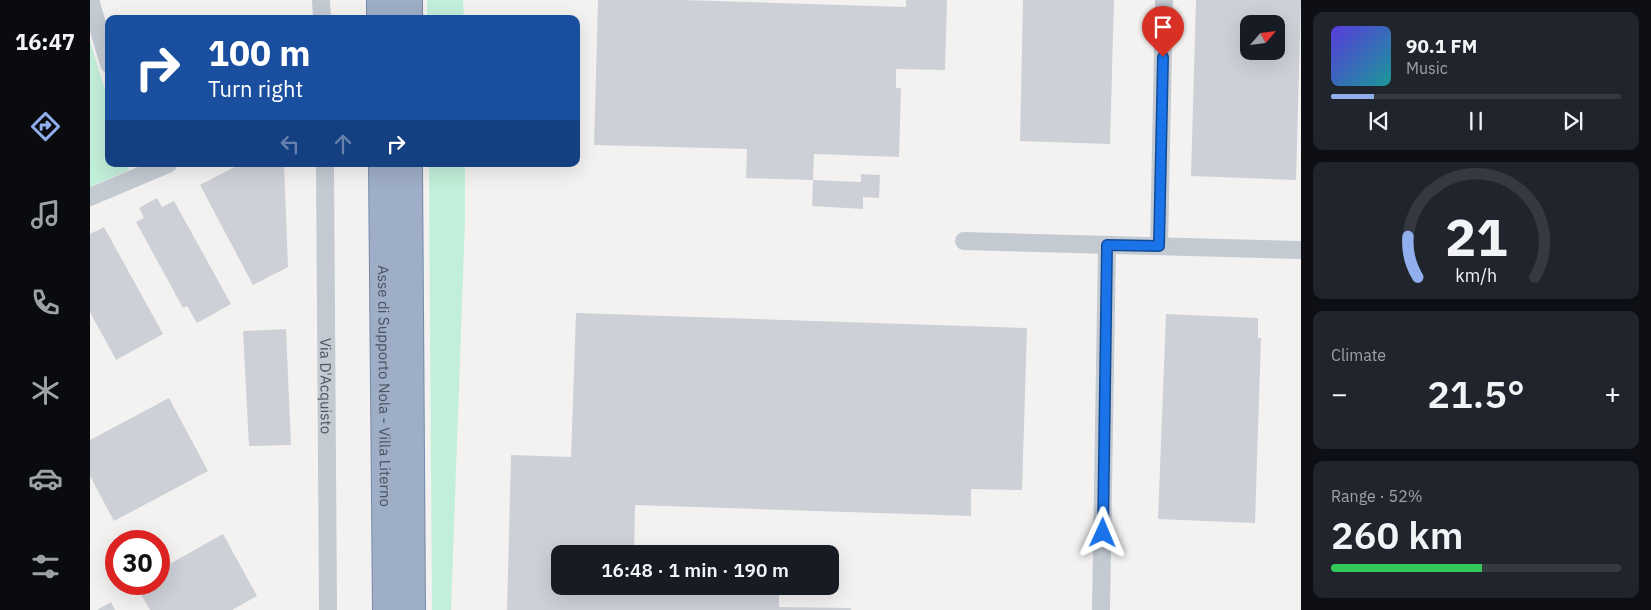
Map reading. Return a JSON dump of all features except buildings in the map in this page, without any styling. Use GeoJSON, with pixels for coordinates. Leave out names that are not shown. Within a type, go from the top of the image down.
{"type":"FeatureCollection","features":[{"type":"Feature","properties":{"kind":"highway"},"geometry":{"type":"LineString","coordinates":[[381,0],[381,15]]}},
{"type":"Feature","properties":{"kind":"highway"},"geometry":{"type":"LineString","coordinates":[[408,0],[408,15]]}},
{"type":"Feature","properties":{"kind":"highway","name":"Asse di Supporto Nola - Villa Literno"},"geometry":{"type":"LineString","coordinates":[[383,167],[387,610]]}},
{"type":"Feature","properties":{"kind":"highway","name":"Asse di Supporto Nola - Villa Literno"},"geometry":{"type":"LineString","coordinates":[[408,167],[411,610]]}},
{"type":"Feature","properties":{"kind":"street"},"geometry":{"type":"LineString","coordinates":[[90,0],[105,51]]}},
{"type":"Feature","properties":{"kind":"street"},"geometry":{"type":"LineString","coordinates":[[321,0],[322,15]]}},
{"type":"Feature","properties":{"kind":"street"},"geometry":{"type":"LineString","coordinates":[[1159,246],[1164,0]]}},
{"type":"Feature","properties":{"kind":"street","name":"Via D'Acquisto"},"geometry":{"type":"LineString","coordinates":[[325,167],[328,610]]}},
{"type":"Feature","properties":{"kind":"street"},"geometry":{"type":"LineString","coordinates":[[90,197],[140,169]]}},
{"type":"Feature","properties":{"kind":"street"},"geometry":{"type":"LineString","coordinates":[[964,241],[1301,250]]}},
{"type":"Feature","properties":{"kind":"street"},"geometry":{"type":"LineString","coordinates":[[1101,610],[1107,245]]}},
{"type":"Feature","properties":{"kind":"green space"},"geometry":{"type":"Polygon","coordinates":[[[427,0],[463,0],[464,15],[427,15],[427,0]]]}},
{"type":"Feature","properties":{"kind":"green space"},"geometry":{"type":"Polygon","coordinates":[[[90,41],[105,90],[105,167],[128,167],[129,170],[90,187],[90,41]]]}},
{"type":"Feature","properties":{"kind":"green space"},"geometry":{"type":"Polygon","coordinates":[[[429,167],[465,167],[465,220],[451,610],[432,610],[429,167]]]}},
{"type":"Feature","properties":{"kind":"route"},"geometry":{"type":"LineString","coordinates":[[1103,533],[1107,245],[1159,246],[1163,57]]}}]}
